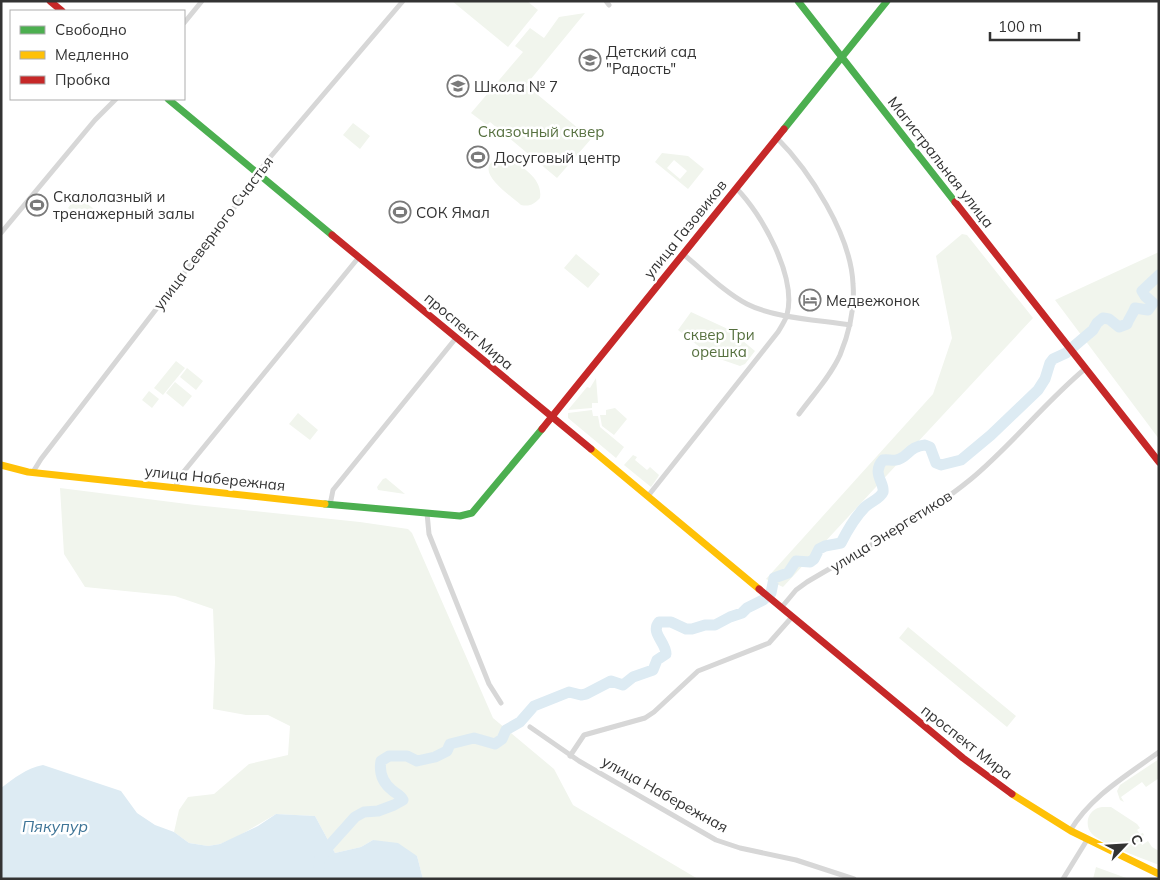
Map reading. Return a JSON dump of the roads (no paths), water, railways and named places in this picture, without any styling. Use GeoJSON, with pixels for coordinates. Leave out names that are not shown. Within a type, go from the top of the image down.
{"type":"FeatureCollection","features":[{"type":"Feature","properties":{"kind":"main road"},"geometry":{"type":"LineString","coordinates":[[50,1],[61,10]]}},
{"type":"Feature","properties":{"kind":"main road","name":"Магистральная улица"},"geometry":{"type":"LineString","coordinates":[[798,1],[840,58],[1086,368]]}},
{"type":"Feature","properties":{"kind":"main road","name":"улица Газовиков"},"geometry":{"type":"LineString","coordinates":[[552,417],[887,1]]}},
{"type":"Feature","properties":{"kind":"main road","name":"проспект Мира"},"geometry":{"type":"LineString","coordinates":[[169,100],[962,758],[1021,801],[1070,832],[1159,874]]}},
{"type":"Feature","properties":{"kind":"main road"},"geometry":{"type":"LineString","coordinates":[[1086,368],[1159,462]]}},
{"type":"Feature","properties":{"kind":"main road","name":"улица Набережная"},"geometry":{"type":"LineString","coordinates":[[1,465],[33,472],[174,488],[460,516],[472,513],[552,417]]}},
{"type":"Feature","properties":{"kind":"street"},"geometry":{"type":"LineString","coordinates":[[185,22],[202,1]]}},
{"type":"Feature","properties":{"kind":"street","name":"улица Северного Счастья"},"geometry":{"type":"LineString","coordinates":[[33,472],[273,154],[403,1]]}},
{"type":"Feature","properties":{"kind":"street"},"geometry":{"type":"LineString","coordinates":[[1,233],[95,120],[115,100]]}},
{"type":"Feature","properties":{"kind":"street"},"geometry":{"type":"LineString","coordinates":[[776,137],[794,157],[816,188],[834,220],[844,243],[851,267],[853,284],[850,325],[845,341],[834,366],[799,414]]}},
{"type":"Feature","properties":{"kind":"street"},"geometry":{"type":"LineString","coordinates":[[648,496],[778,332],[787,315],[788,290],[782,262],[760,221],[743,195],[736,188]]}},
{"type":"Feature","properties":{"kind":"street"},"geometry":{"type":"LineString","coordinates":[[683,254],[737,298],[762,310],[850,325]]}},
{"type":"Feature","properties":{"kind":"street"},"geometry":{"type":"LineString","coordinates":[[174,488],[181,476],[359,257]]}},
{"type":"Feature","properties":{"kind":"street"},"geometry":{"type":"LineString","coordinates":[[330,504],[335,488],[456,338]]}},
{"type":"Feature","properties":{"kind":"street","name":"улица Энергетиков"},"geometry":{"type":"LineString","coordinates":[[779,606],[807,582],[911,521],[959,489],[985,467],[1064,387],[1086,368]]}},
{"type":"Feature","properties":{"kind":"street"},"geometry":{"type":"LineString","coordinates":[[427,513],[429,534],[489,684],[502,703]]}},
{"type":"Feature","properties":{"kind":"street"},"geometry":{"type":"LineString","coordinates":[[570,756],[581,738],[588,733],[645,718],[698,672],[770,643],[792,616]]}},
{"type":"Feature","properties":{"kind":"street","name":"улица Набережная"},"geometry":{"type":"LineString","coordinates":[[530,727],[570,756],[716,840],[740,848],[802,862],[854,879]]}},
{"type":"Feature","properties":{"kind":"street"},"geometry":{"type":"LineString","coordinates":[[1070,832],[1082,813],[1093,801],[1159,752]]}},
{"type":"Feature","properties":{"kind":"street"},"geometry":{"type":"LineString","coordinates":[[1063,879],[1086,840]]}},
{"type":"Feature","properties":{"kind":"water","name":"Пякупур"},"geometry":{"type":"Polygon","coordinates":[[[43,765],[121,791],[137,813],[155,825],[174,832],[189,843],[208,846],[220,844],[258,826],[276,814],[315,816],[335,853],[361,847],[373,840],[398,843],[417,856],[423,879],[1,879],[1,788],[26,771],[43,765]]]}},
{"type":"Feature","properties":{"kind":"waterway"},"geometry":{"type":"LineString","coordinates":[[318,879],[319,860],[355,817],[364,812],[378,811],[403,800],[384,780],[380,769],[381,761],[389,756],[407,756],[417,761],[435,757],[447,751],[450,744],[474,738],[495,744],[502,739],[506,730],[520,722],[534,706],[569,692],[581,695],[586,694],[611,681],[623,685],[633,677],[653,670],[657,660],[666,654],[664,645],[656,630],[659,622],[671,622],[686,629],[715,625],[742,613],[747,608],[763,600],[771,593],[774,578],[788,573],[796,561],[810,562],[814,559],[819,549],[841,543],[861,511],[880,497],[883,492],[878,473],[883,460],[900,459],[915,448],[925,445],[930,447],[936,463],[941,465],[961,460],[991,435],[1038,390],[1045,379],[1053,359],[1066,353],[1093,330],[1103,318],[1109,319],[1119,327],[1127,324],[1135,308],[1148,310],[1153,303],[1142,291],[1159,275]]}},
{"type":"Feature","properties":{"kind":"place","name":"Детский сад \"Радость\""},"geometry":{"type":"Point","coordinates":[590,60]}},
{"type":"Feature","properties":{"kind":"place","name":"Школа № 7"},"geometry":{"type":"Point","coordinates":[458,86]}},
{"type":"Feature","properties":{"kind":"place","name":"Досуговый центр"},"geometry":{"type":"Point","coordinates":[478,157]}},
{"type":"Feature","properties":{"kind":"place","name":"Скалолазный и тренажерный залы"},"geometry":{"type":"Point","coordinates":[37,205]}},
{"type":"Feature","properties":{"kind":"place","name":"СОК Ямал"},"geometry":{"type":"Point","coordinates":[400,212]}},
{"type":"Feature","properties":{"kind":"place","name":"Медвежонок"},"geometry":{"type":"Point","coordinates":[810,300]}},
{"type":"Feature","properties":{"kind":"park label","name":"Сказочный сквер"},"geometry":{"type":"Point","coordinates":[541,131]}},
{"type":"Feature","properties":{"kind":"park label","name":"сквер Три орешка"},"geometry":{"type":"Point","coordinates":[719,342]}}]}
